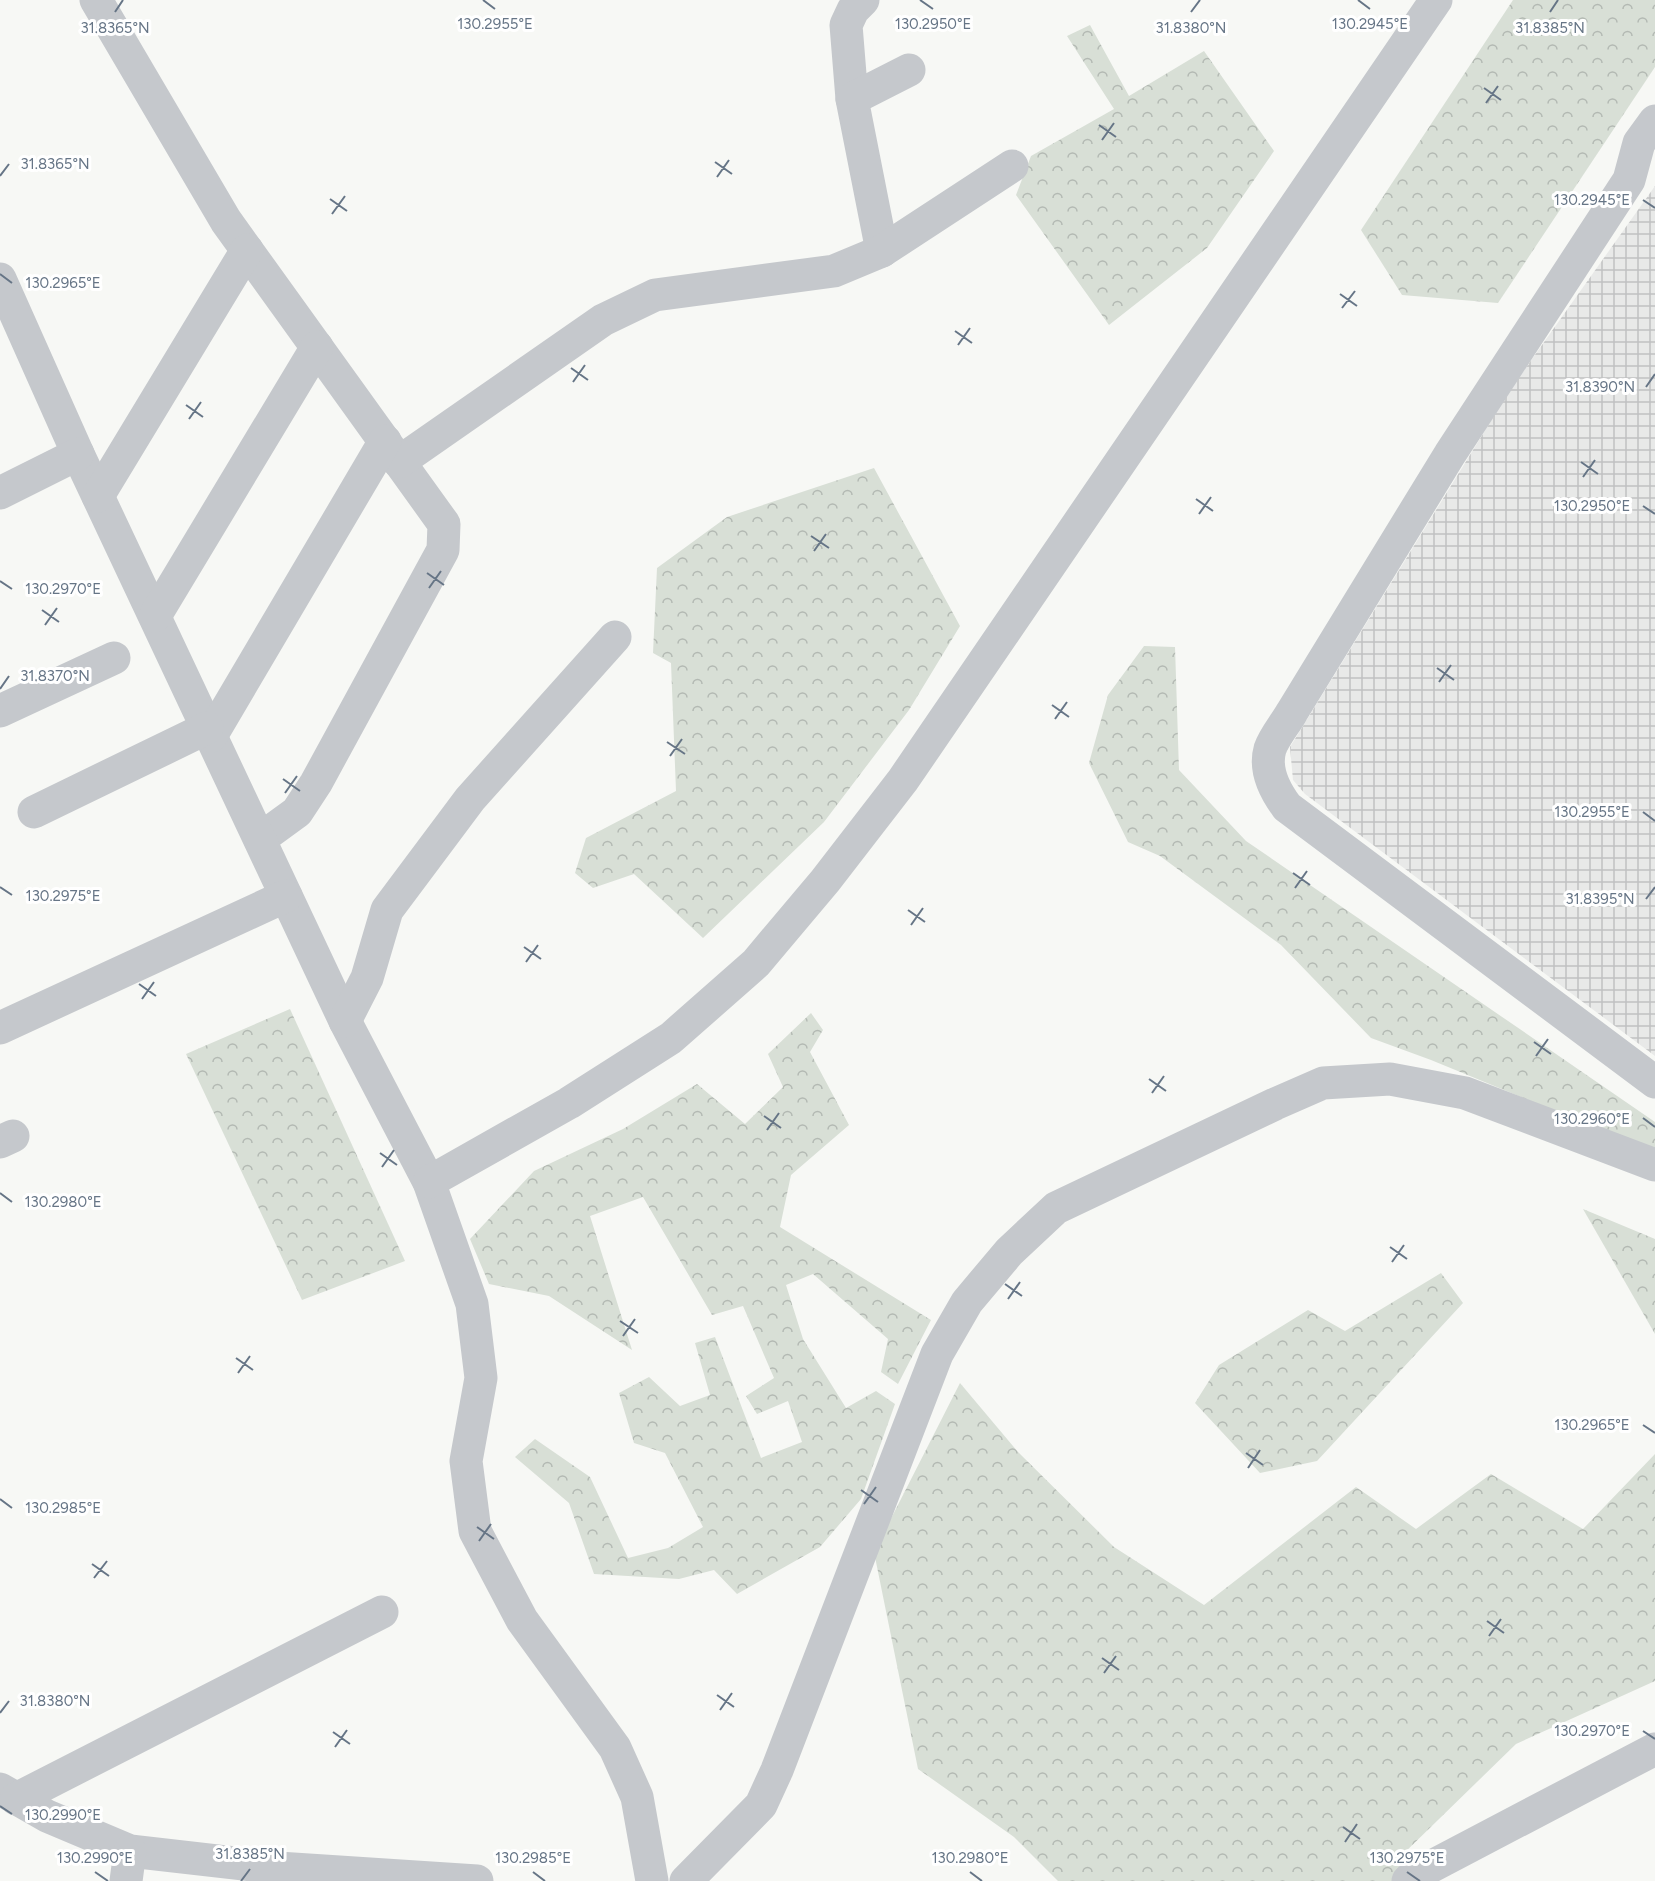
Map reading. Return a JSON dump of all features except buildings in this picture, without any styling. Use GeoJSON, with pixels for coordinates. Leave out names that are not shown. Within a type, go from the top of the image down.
{"type":"FeatureCollection","features":[{"type":"Feature","properties":{"kind":"street"},"geometry":{"type":"LineString","coordinates":[[96,0],[226,221],[444,524],[443,550],[316,783],[297,812],[260,840]]}},
{"type":"Feature","properties":{"kind":"street"},"geometry":{"type":"LineString","coordinates":[[863,0],[853,10],[846,25],[852,99],[882,251]]}},
{"type":"Feature","properties":{"kind":"street"},"geometry":{"type":"LineString","coordinates":[[429,1182],[569,1103],[671,1038],[756,963],[825,881],[903,780],[1436,0]]}},
{"type":"Feature","properties":{"kind":"street"},"geometry":{"type":"LineString","coordinates":[[852,99],[909,70]]}},
{"type":"Feature","properties":{"kind":"street"},"geometry":{"type":"LineString","coordinates":[[1655,121],[1639,143],[1629,180],[1450,454],[1292,712],[1270,750],[1270,776],[1287,807],[1655,1082]]}},
{"type":"Feature","properties":{"kind":"street"},"geometry":{"type":"LineString","coordinates":[[34,813],[209,732],[392,452],[603,320],[655,296],[834,271],[882,251],[1012,166]]}},
{"type":"Feature","properties":{"kind":"street"},"geometry":{"type":"LineString","coordinates":[[98,496],[247,249]]}},
{"type":"Feature","properties":{"kind":"street"},"geometry":{"type":"LineString","coordinates":[[0,279],[78,454],[345,1021],[429,1182],[472,1304],[481,1378],[466,1461],[475,1531],[522,1620],[615,1748],[638,1797],[652,1881]]}},
{"type":"Feature","properties":{"kind":"street"},"geometry":{"type":"LineString","coordinates":[[155,616],[317,347]]}},
{"type":"Feature","properties":{"kind":"street"},"geometry":{"type":"LineString","coordinates":[[0,493],[78,454]]}},
{"type":"Feature","properties":{"kind":"street"},"geometry":{"type":"LineString","coordinates":[[345,1021],[367,978],[387,910],[470,799],[615,638]]}},
{"type":"Feature","properties":{"kind":"street"},"geometry":{"type":"LineString","coordinates":[[0,711],[114,658]]}},
{"type":"Feature","properties":{"kind":"street"},"geometry":{"type":"LineString","coordinates":[[0,1028],[286,896]]}},
{"type":"Feature","properties":{"kind":"street"},"geometry":{"type":"LineString","coordinates":[[687,1881],[693,1872],[761,1805],[777,1770],[937,1354],[967,1302],[1009,1252],[1056,1208],[1323,1083],[1390,1079],[1466,1093],[1655,1165]]}},
{"type":"Feature","properties":{"kind":"street"},"geometry":{"type":"LineString","coordinates":[[8,1794],[382,1612]]}},
{"type":"Feature","properties":{"kind":"street"},"geometry":{"type":"LineString","coordinates":[[1408,1881],[1413,1876],[1655,1749]]}},
{"type":"Feature","properties":{"kind":"street"},"geometry":{"type":"LineString","coordinates":[[8,1794],[128,1866],[278,1868],[477,1881]]}},
{"type":"Feature","properties":{"kind":"shaded area"},"geometry":{"type":"Polygon","coordinates":[[[1655,186],[1655,1056],[1305,794],[1293,780],[1290,747],[1510,390],[1655,186]]]}},
{"type":"Feature","properties":{"kind":"green space"},"geometry":{"type":"Polygon","coordinates":[[[1513,0],[1655,0],[1655,67],[1498,303],[1402,295],[1361,230],[1513,0]]]}},
{"type":"Feature","properties":{"kind":"green space"},"geometry":{"type":"Polygon","coordinates":[[[1090,25],[1129,96],[1204,51],[1274,151],[1207,248],[1109,325],[1016,195],[1031,156],[1114,109],[1067,36],[1090,25]]]}},
{"type":"Feature","properties":{"kind":"green space"},"geometry":{"type":"Polygon","coordinates":[[[874,468],[960,626],[909,710],[824,822],[703,938],[634,874],[593,888],[575,873],[586,838],[676,791],[671,663],[653,653],[657,568],[727,517],[874,468]]]}},
{"type":"Feature","properties":{"kind":"green space"},"geometry":{"type":"Polygon","coordinates":[[[1144,646],[1175,647],[1179,770],[1246,841],[1655,1122],[1655,1152],[1431,1060],[1371,1038],[1281,945],[1160,856],[1128,842],[1089,763],[1108,695],[1144,646]]]}},
{"type":"Feature","properties":{"kind":"green space"},"geometry":{"type":"Polygon","coordinates":[[[290,1009],[405,1261],[302,1300],[186,1054],[290,1009]]]}},
{"type":"Feature","properties":{"kind":"green space"},"geometry":{"type":"Polygon","coordinates":[[[811,1013],[823,1030],[810,1052],[849,1125],[791,1175],[780,1227],[931,1320],[898,1384],[881,1372],[888,1339],[813,1274],[786,1285],[803,1339],[846,1408],[876,1391],[895,1404],[861,1499],[820,1547],[737,1594],[714,1570],[679,1579],[594,1574],[569,1503],[515,1457],[535,1439],[590,1477],[628,1558],[668,1548],[703,1527],[665,1453],[634,1443],[619,1393],[649,1377],[680,1406],[710,1395],[695,1343],[715,1337],[761,1458],[802,1442],[788,1401],[757,1414],[746,1396],[774,1378],[743,1306],[712,1315],[643,1197],[590,1216],[632,1350],[549,1296],[489,1284],[470,1239],[534,1171],[623,1129],[697,1084],[745,1124],[783,1087],[768,1054],[811,1013]]]}},
{"type":"Feature","properties":{"kind":"green space"},"geometry":{"type":"Polygon","coordinates":[[[1583,1209],[1655,1239],[1655,1334],[1583,1209]]]}},
{"type":"Feature","properties":{"kind":"green space"},"geometry":{"type":"Polygon","coordinates":[[[1441,1273],[1463,1303],[1317,1461],[1260,1473],[1195,1403],[1219,1365],[1308,1310],[1345,1331],[1441,1273]]]}},
{"type":"Feature","properties":{"kind":"green space"},"geometry":{"type":"Polygon","coordinates":[[[960,1383],[1018,1452],[1114,1547],[1204,1605],[1356,1487],[1416,1529],[1491,1474],[1583,1529],[1655,1454],[1655,1681],[1516,1744],[1399,1858],[1400,1881],[1058,1881],[1014,1837],[918,1769],[874,1552],[960,1383]]]}}]}
